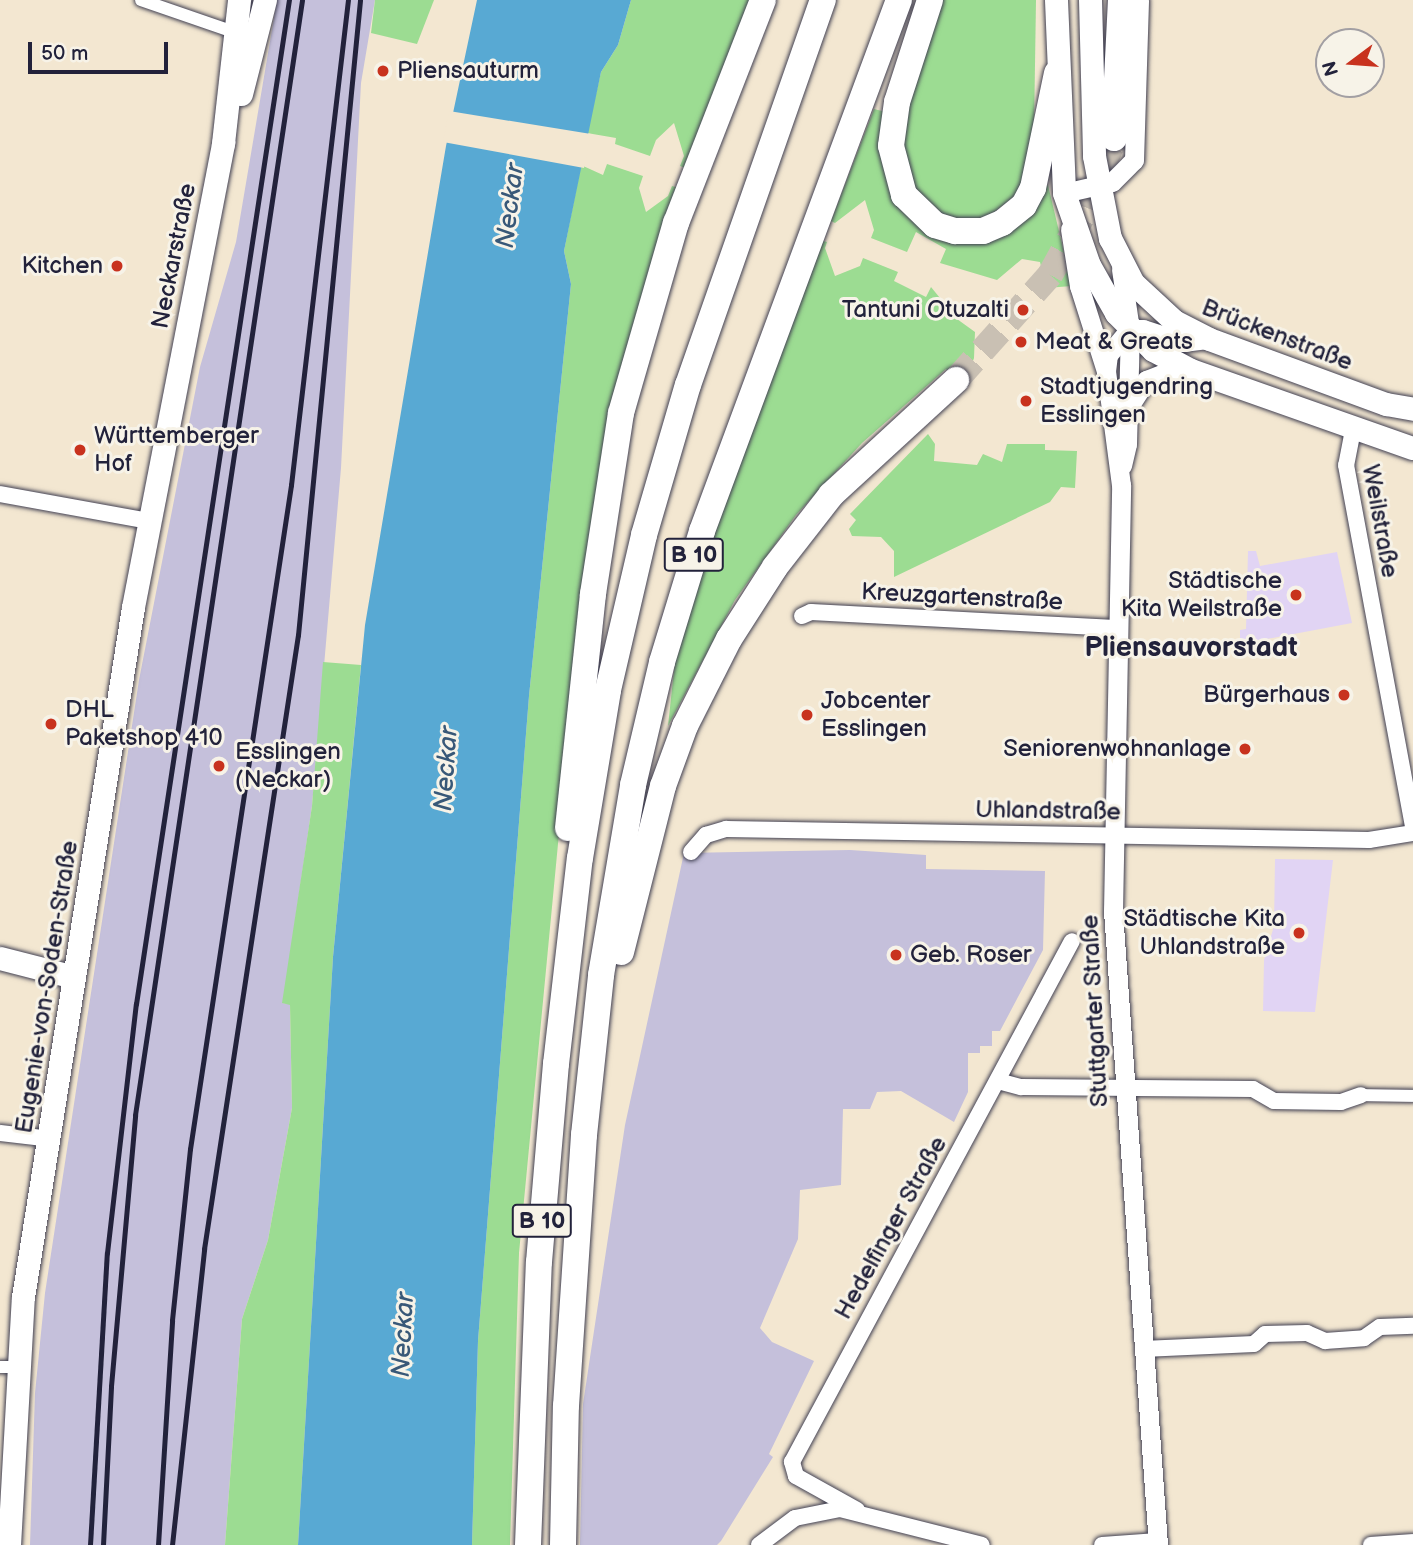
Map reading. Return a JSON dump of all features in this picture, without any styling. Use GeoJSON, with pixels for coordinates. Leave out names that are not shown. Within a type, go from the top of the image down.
{"type":"FeatureCollection","features":[{"type":"Feature","properties":{"kind":"highway"},"geometry":{"type":"LineString","coordinates":[[556,1064],[558,936],[571,800],[599,544],[621,413],[676,223],[763,0]]}},
{"type":"Feature","properties":{"kind":"highway","name":"B 10"},"geometry":{"type":"LineString","coordinates":[[528,1545],[538,1275],[556,1064],[580,858],[626,605],[688,385],[823,0]]}},
{"type":"Feature","properties":{"kind":"highway","name":"B 10"},"geometry":{"type":"LineString","coordinates":[[563,1545],[566,1406],[584,1135],[617,873],[662,662],[724,470],[899,0]]}},
{"type":"Feature","properties":{"kind":"highway"},"geometry":{"type":"LineString","coordinates":[[930,0],[897,102],[891,146],[904,195],[935,225],[955,231],[983,231],[1002,223],[1024,205],[1033,188],[1057,73]]}},
{"type":"Feature","properties":{"kind":"highway"},"geometry":{"type":"LineString","coordinates":[[1114,138],[1121,0]]}},
{"type":"Feature","properties":{"kind":"highway"},"geometry":{"type":"LineString","coordinates":[[584,1135],[645,844],[673,758],[713,666],[758,592],[809,522],[876,450],[956,380]]}},
{"type":"Feature","properties":{"kind":"main road","name":"Neckarstraße"},"geometry":{"type":"LineString","coordinates":[[149,521],[223,143],[239,0]]}},
{"type":"Feature","properties":{"kind":"main road"},"geometry":{"type":"LineString","coordinates":[[223,143],[256,47],[265,0]]}},
{"type":"Feature","properties":{"kind":"main road"},"geometry":{"type":"LineString","coordinates":[[1056,0],[1057,73],[1065,200],[1100,288],[1130,329],[1153,350],[1191,370],[1353,430],[1413,448]]}},
{"type":"Feature","properties":{"kind":"main road","name":"Brückenstraße"},"geometry":{"type":"LineString","coordinates":[[1090,0],[1090,122],[1099,186],[1118,260],[1151,303],[1209,339],[1386,404],[1413,409]]}},
{"type":"Feature","properties":{"kind":"main road","name":"Eugenie-von-Soden-Straße"},"geometry":{"type":"LineString","coordinates":[[9,1545],[8,1367],[51,1139],[74,977],[149,521]]}},
{"type":"Feature","properties":{"kind":"main road"},"geometry":{"type":"LineString","coordinates":[[0,958],[74,977]]}},
{"type":"Feature","properties":{"kind":"street"},"geometry":{"type":"LineString","coordinates":[[141,0],[237,33]]}},
{"type":"Feature","properties":{"kind":"street"},"geometry":{"type":"LineString","coordinates":[[1106,371],[1076,273],[1065,200],[1124,173],[1136,152],[1139,0]]}},
{"type":"Feature","properties":{"kind":"street","name":"Stuttgarter Straße"},"geometry":{"type":"LineString","coordinates":[[1118,260],[1128,297],[1130,329],[1128,410],[1120,473],[1120,628],[1114,911],[1158,1543]]}},
{"type":"Feature","properties":{"kind":"street"},"geometry":{"type":"LineString","coordinates":[[1106,371],[1108,355],[1130,329],[1143,329],[1184,342],[1209,339]]}},
{"type":"Feature","properties":{"kind":"street"},"geometry":{"type":"LineString","coordinates":[[1128,410],[1146,380],[1164,373],[1191,370]]}},
{"type":"Feature","properties":{"kind":"street","name":"Stuttgarter Straße"},"geometry":{"type":"LineString","coordinates":[[1106,371],[1110,426],[1120,473]]}},
{"type":"Feature","properties":{"kind":"street","name":"Weilstraße"},"geometry":{"type":"LineString","coordinates":[[1353,430],[1345,461],[1413,827]]}},
{"type":"Feature","properties":{"kind":"street"},"geometry":{"type":"LineString","coordinates":[[0,494],[76,512],[149,521]]}},
{"type":"Feature","properties":{"kind":"street","name":"Kreuzgartenstraße"},"geometry":{"type":"LineString","coordinates":[[802,616],[811,612],[1120,628]]}},
{"type":"Feature","properties":{"kind":"street","name":"Uhlandstraße"},"geometry":{"type":"LineString","coordinates":[[691,852],[706,835],[726,829],[1369,840],[1413,833]]}},
{"type":"Feature","properties":{"kind":"street","name":"Hedelfinger Straße"},"geometry":{"type":"LineString","coordinates":[[857,1510],[796,1476],[792,1462],[1072,941]]}},
{"type":"Feature","properties":{"kind":"street"},"geometry":{"type":"LineString","coordinates":[[998,1081],[1014,1087],[1253,1089],[1274,1101],[1341,1102],[1362,1095],[1413,1096]]}},
{"type":"Feature","properties":{"kind":"street"},"geometry":{"type":"LineString","coordinates":[[0,1133],[51,1139]]}},
{"type":"Feature","properties":{"kind":"street"},"geometry":{"type":"LineString","coordinates":[[1143,1349],[1254,1344],[1265,1334],[1307,1333],[1325,1341],[1364,1338],[1380,1326],[1413,1326]]}},
{"type":"Feature","properties":{"kind":"street"},"geometry":{"type":"LineString","coordinates":[[759,1545],[779,1527],[803,1515],[857,1510],[982,1545]]}},
{"type":"Feature","properties":{"kind":"street"},"geometry":{"type":"LineString","coordinates":[[1371,1545],[1413,1542]]}},
{"type":"Feature","properties":{"kind":"street"},"geometry":{"type":"LineString","coordinates":[[1102,1545],[1158,1543]]}},
{"type":"Feature","properties":{"kind":"shaded area"},"geometry":{"type":"Polygon","coordinates":[[[277,0],[375,0],[361,83],[341,468],[312,806],[283,1003],[290,1004],[292,1108],[268,1240],[242,1319],[225,1545],[30,1545],[35,1393],[45,1293],[139,680],[200,367],[236,242],[277,0]]]}},
{"type":"Feature","properties":{"kind":"shaded area","name":"Städtische Kita Weilstraße"},"geometry":{"type":"Polygon","coordinates":[[[1248,551],[1256,551],[1260,566],[1337,552],[1352,623],[1240,644],[1240,630],[1246,629],[1248,551]]]}},
{"type":"Feature","properties":{"kind":"shaded area"},"geometry":{"type":"Polygon","coordinates":[[[850,850],[926,855],[926,869],[1045,871],[1043,950],[1000,1031],[992,1031],[992,1046],[980,1046],[980,1053],[968,1053],[968,1092],[954,1122],[901,1091],[877,1092],[870,1109],[843,1109],[841,1185],[800,1190],[798,1239],[760,1328],[772,1342],[814,1361],[769,1454],[773,1457],[721,1541],[717,1545],[580,1545],[583,1404],[625,1125],[684,853],[850,850]]]}},
{"type":"Feature","properties":{"kind":"shaded area","name":"Städtische Kita Uhlandstraße"},"geometry":{"type":"Polygon","coordinates":[[[1275,859],[1333,860],[1315,1012],[1263,1011],[1264,960],[1274,926],[1275,859]]]}},
{"type":"Feature","properties":{"kind":"green space"},"geometry":{"type":"Polygon","coordinates":[[[375,0],[434,0],[417,44],[371,33],[375,0]]]}},
{"type":"Feature","properties":{"kind":"green space"},"geometry":{"type":"Polygon","coordinates":[[[631,0],[753,0],[688,169],[680,166],[684,156],[674,123],[656,140],[650,156],[615,144],[616,138],[587,133],[601,72],[618,45],[631,0]]]}},
{"type":"Feature","properties":{"kind":"green space"},"geometry":{"type":"Polygon","coordinates":[[[939,0],[1036,0],[1034,129],[1022,190],[986,219],[953,221],[917,198],[900,139],[939,0]]]}},
{"type":"Feature","properties":{"kind":"green space"},"geometry":{"type":"Polygon","coordinates":[[[874,109],[886,112],[884,161],[955,240],[1048,185],[1072,286],[1046,288],[1040,262],[1022,259],[997,280],[940,263],[946,249],[916,232],[907,252],[871,238],[874,230],[865,200],[835,223],[831,221],[874,109]]]}},
{"type":"Feature","properties":{"kind":"green space"},"geometry":{"type":"Polygon","coordinates":[[[607,164],[643,176],[639,188],[646,212],[668,196],[672,186],[679,188],[662,237],[560,823],[519,1253],[510,1545],[472,1545],[478,1341],[529,696],[571,284],[564,251],[581,165],[603,175],[607,164]]]}},
{"type":"Feature","properties":{"kind":"green space"},"geometry":{"type":"Polygon","coordinates":[[[823,241],[827,242],[825,248],[835,276],[860,266],[863,258],[898,272],[894,281],[926,297],[931,287],[957,319],[975,332],[974,358],[964,388],[946,369],[862,443],[796,515],[735,600],[668,726],[675,661],[715,530],[823,241]]]}},
{"type":"Feature","properties":{"kind":"green space"},"geometry":{"type":"Polygon","coordinates":[[[928,434],[935,444],[934,461],[977,465],[983,454],[1002,462],[1007,444],[1045,444],[1045,450],[1077,451],[1075,488],[1061,487],[1050,502],[894,577],[894,551],[881,537],[852,536],[849,529],[856,520],[850,514],[928,434]]]}},
{"type":"Feature","properties":{"kind":"green space"},"geometry":{"type":"Polygon","coordinates":[[[323,662],[361,665],[333,957],[298,1545],[225,1545],[242,1319],[268,1240],[292,1108],[290,1005],[282,1003],[312,806],[323,662]]]}},
{"type":"Feature","properties":{"kind":"water","name":"Neckar"},"geometry":{"type":"Polygon","coordinates":[[[477,0],[631,0],[618,45],[601,72],[564,251],[571,284],[529,696],[478,1341],[472,1545],[298,1545],[333,957],[365,625],[446,146],[477,0]]]}},
{"type":"Feature","properties":{"kind":"pier"},"geometry":{"type":"Polygon","coordinates":[[[449,111],[591,134],[584,168],[443,142],[449,111]]]}},
{"type":"Feature","properties":{"kind":"tunnel"},"geometry":{"type":"LineString","coordinates":[[956,380],[1050,275],[1087,208],[1114,138]]}},
{"type":"Feature","properties":{"kind":"railway"},"geometry":{"type":"LineString","coordinates":[[90,1545],[107,1253],[136,1004],[289,0]]}},
{"type":"Feature","properties":{"kind":"railway"},"geometry":{"type":"LineString","coordinates":[[103,1545],[111,1386],[135,1115],[302,0]]}},
{"type":"Feature","properties":{"kind":"railway"},"geometry":{"type":"LineString","coordinates":[[158,1545],[172,1320],[190,1149],[291,485],[348,0]]}},
{"type":"Feature","properties":{"kind":"railway"},"geometry":{"type":"LineString","coordinates":[[172,1545],[204,1249],[298,635],[360,0]]}},
{"type":"Feature","properties":{"kind":"place","name":"Pliensauturm"},"geometry":{"type":"Point","coordinates":[383,71]}},
{"type":"Feature","properties":{"kind":"place","name":"Kitchen"},"geometry":{"type":"Point","coordinates":[117,266]}},
{"type":"Feature","properties":{"kind":"place","name":"Tantuni Otuzalti"},"geometry":{"type":"Point","coordinates":[1023,310]}},
{"type":"Feature","properties":{"kind":"place","name":"Meat & Greats"},"geometry":{"type":"Point","coordinates":[1021,342]}},
{"type":"Feature","properties":{"kind":"place","name":"Stadtjugendring Esslingen"},"geometry":{"type":"Point","coordinates":[1026,401]}},
{"type":"Feature","properties":{"kind":"place","name":"Württemberger Hof"},"geometry":{"type":"Point","coordinates":[80,450]}},
{"type":"Feature","properties":{"kind":"place","name":"Städtische Kita Weilstraße"},"geometry":{"type":"Point","coordinates":[1296,595]}},
{"type":"Feature","properties":{"kind":"place","name":"Bürgerhaus"},"geometry":{"type":"Point","coordinates":[1344,695]}},
{"type":"Feature","properties":{"kind":"place","name":"Jobcenter Esslingen"},"geometry":{"type":"Point","coordinates":[807,715]}},
{"type":"Feature","properties":{"kind":"place","name":"DHL Paketshop 410"},"geometry":{"type":"Point","coordinates":[51,724]}},
{"type":"Feature","properties":{"kind":"place","name":"Seniorenwohnanlage"},"geometry":{"type":"Point","coordinates":[1245,749]}},
{"type":"Feature","properties":{"kind":"place","name":"Esslingen (Neckar)"},"geometry":{"type":"Point","coordinates":[219,766]}},
{"type":"Feature","properties":{"kind":"place","name":"Städtische Kita Uhlandstraße"},"geometry":{"type":"Point","coordinates":[1299,933]}},
{"type":"Feature","properties":{"kind":"place","name":"Geb. Roser"},"geometry":{"type":"Point","coordinates":[896,955]}},
{"type":"Feature","properties":{"kind":"district","name":"Pliensauvorstadt"},"geometry":{"type":"Point","coordinates":[1191,648]}}]}
